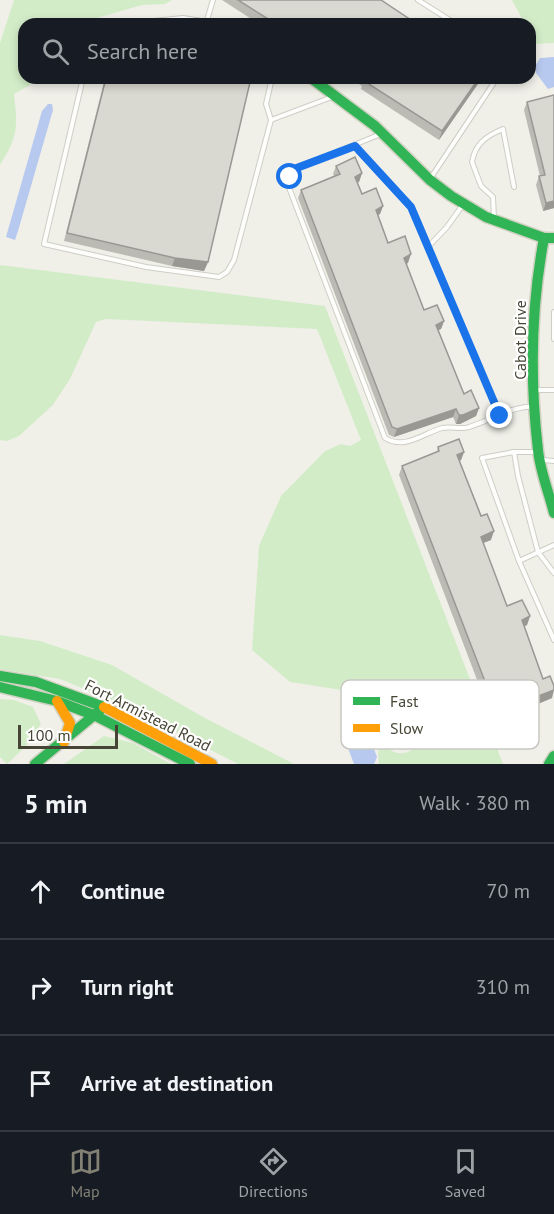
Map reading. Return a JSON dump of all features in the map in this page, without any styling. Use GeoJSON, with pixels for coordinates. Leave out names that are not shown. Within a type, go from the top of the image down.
{"type":"FeatureCollection","features":[{"type":"Feature","properties":{"kind":"main road"},"geometry":{"type":"LineString","coordinates":[[319,84],[382,133],[430,180],[463,203],[494,220],[549,238]]}},
{"type":"Feature","properties":{"kind":"main road","name":"Cabot Drive"},"geometry":{"type":"LineString","coordinates":[[549,238],[535,284],[535,390],[539,456],[554,513]]}},
{"type":"Feature","properties":{"kind":"main road","name":"Fort Armistead Road"},"geometry":{"type":"LineString","coordinates":[[0,676],[36,682],[104,707],[212,764]]}},
{"type":"Feature","properties":{"kind":"main road","name":"Fort Armistead Road"},"geometry":{"type":"LineString","coordinates":[[0,687],[57,700],[96,716],[190,764]]}},
{"type":"Feature","properties":{"kind":"main road"},"geometry":{"type":"LineString","coordinates":[[57,700],[70,723],[69,733],[63,742]]}},
{"type":"Feature","properties":{"kind":"main road"},"geometry":{"type":"LineString","coordinates":[[35,764],[96,716],[104,707]]}},
{"type":"Feature","properties":{"kind":"main road"},"geometry":{"type":"LineString","coordinates":[[549,764],[554,756]]}},
{"type":"Feature","properties":{"kind":"lane"},"geometry":{"type":"LineString","coordinates":[[208,18],[213,0]]}},
{"type":"Feature","properties":{"kind":"lane"},"geometry":{"type":"LineString","coordinates":[[418,0],[446,18]]}},
{"type":"Feature","properties":{"kind":"lane"},"geometry":{"type":"LineString","coordinates":[[82,84],[44,244],[146,267],[219,277],[227,272],[234,260],[271,120],[266,104],[271,84]]}},
{"type":"Feature","properties":{"kind":"lane"},"geometry":{"type":"LineString","coordinates":[[430,180],[493,84]]}},
{"type":"Feature","properties":{"kind":"lane"},"geometry":{"type":"LineString","coordinates":[[271,120],[335,96]]}},
{"type":"Feature","properties":{"kind":"lane"},"geometry":{"type":"LineString","coordinates":[[494,220],[493,197],[481,186],[472,162],[479,145],[487,136],[503,129],[514,187]]}},
{"type":"Feature","properties":{"kind":"lane"},"geometry":{"type":"LineString","coordinates":[[382,133],[355,146],[294,169],[288,185],[385,438],[394,443],[404,443],[444,428],[466,428],[500,416],[516,407],[536,406]]}},
{"type":"Feature","properties":{"kind":"lane"},"geometry":{"type":"LineString","coordinates":[[355,146],[411,207],[500,416]]}},
{"type":"Feature","properties":{"kind":"lane"},"geometry":{"type":"LineString","coordinates":[[428,247],[447,227],[463,203]]}},
{"type":"Feature","properties":{"kind":"lane"},"geometry":{"type":"LineString","coordinates":[[554,312],[554,339]]}},
{"type":"Feature","properties":{"kind":"lane"},"geometry":{"type":"LineString","coordinates":[[535,390],[554,390]]}},
{"type":"Feature","properties":{"kind":"lane"},"geometry":{"type":"LineString","coordinates":[[514,452],[538,552],[554,573]]}},
{"type":"Feature","properties":{"kind":"lane"},"geometry":{"type":"LineString","coordinates":[[554,461],[514,452],[482,458],[519,561],[554,640]]}},
{"type":"Feature","properties":{"kind":"lane"},"geometry":{"type":"LineString","coordinates":[[519,561],[554,545]]}},
{"type":"Feature","properties":{"kind":"green space"},"geometry":{"type":"Polygon","coordinates":[[[14,0],[172,0],[165,4],[142,5],[97,18],[18,18],[18,84],[32,84],[14,94],[15,131],[10,147],[0,165],[0,43],[14,0]]]}},
{"type":"Feature","properties":{"kind":"green space"},"geometry":{"type":"Polygon","coordinates":[[[512,0],[554,0],[554,43],[536,44],[536,18],[522,18],[512,0]]]}},
{"type":"Feature","properties":{"kind":"green space"},"geometry":{"type":"Polygon","coordinates":[[[0,265],[325,306],[470,680],[341,680],[341,690],[290,682],[252,650],[259,546],[281,496],[325,451],[341,444],[350,446],[361,440],[317,329],[106,319],[96,322],[70,379],[53,405],[19,436],[7,441],[0,440],[0,265]]]}},
{"type":"Feature","properties":{"kind":"green space"},"geometry":{"type":"Polygon","coordinates":[[[0,635],[40,641],[112,665],[205,718],[294,764],[238,764],[121,704],[60,679],[0,669],[0,635]]]}},
{"type":"Feature","properties":{"kind":"green space"},"geometry":{"type":"Polygon","coordinates":[[[0,699],[14,700],[33,707],[41,724],[26,746],[7,764],[0,757],[0,699]]]}},
{"type":"Feature","properties":{"kind":"green space"},"geometry":{"type":"Polygon","coordinates":[[[104,736],[133,743],[171,764],[64,764],[104,736]]]}},
{"type":"Feature","properties":{"kind":"green space"},"geometry":{"type":"Polygon","coordinates":[[[380,749],[400,753],[411,749],[497,749],[503,764],[379,764],[380,749]]]}},
{"type":"Feature","properties":{"kind":"water"},"geometry":{"type":"Polygon","coordinates":[[[554,57],[554,87],[548,89],[536,73],[536,64],[540,58],[554,57]]]}},
{"type":"Feature","properties":{"kind":"water"},"geometry":{"type":"Polygon","coordinates":[[[48,104],[52,104],[53,110],[15,240],[6,237],[42,111],[48,104]]]}},
{"type":"Feature","properties":{"kind":"water"},"geometry":{"type":"Polygon","coordinates":[[[348,749],[374,749],[377,757],[374,764],[354,764],[348,749]]]}},
{"type":"Feature","properties":{"kind":"building"},"geometry":{"type":"Polygon","coordinates":[[[238,0],[381,0],[408,18],[266,18],[238,0]]]}},
{"type":"Feature","properties":{"kind":"building"},"geometry":{"type":"Polygon","coordinates":[[[104,84],[250,84],[208,262],[175,258],[67,233],[104,84]]]}},
{"type":"Feature","properties":{"kind":"building"},"geometry":{"type":"Polygon","coordinates":[[[369,84],[475,84],[442,131],[369,84]]]}},
{"type":"Feature","properties":{"kind":"building"},"geometry":{"type":"Polygon","coordinates":[[[554,95],[554,201],[546,203],[539,176],[545,175],[527,102],[554,95]]]}},
{"type":"Feature","properties":{"kind":"building"},"geometry":{"type":"Polygon","coordinates":[[[355,157],[362,173],[355,177],[362,194],[376,188],[383,206],[376,210],[388,243],[405,236],[411,254],[404,258],[424,310],[437,305],[444,321],[436,325],[464,394],[471,390],[479,408],[463,415],[459,415],[456,409],[397,429],[392,427],[301,190],[340,174],[336,166],[355,157]]]}},
{"type":"Feature","properties":{"kind":"building"},"geometry":{"type":"Polygon","coordinates":[[[459,439],[464,452],[457,455],[481,516],[487,514],[494,531],[481,537],[507,606],[522,600],[530,616],[522,620],[543,679],[550,676],[554,690],[539,696],[539,680],[484,680],[402,466],[439,451],[438,447],[459,439]]]}},
{"type":"Feature","properties":{"kind":"traffic: fast"},"geometry":{"type":"LineString","coordinates":[[319,84],[375,126],[430,180],[451,196],[486,217],[544,238],[554,238]]}},
{"type":"Feature","properties":{"kind":"traffic: fast"},"geometry":{"type":"LineString","coordinates":[[544,238],[536,291],[533,371],[539,458],[554,513]]}},
{"type":"Feature","properties":{"kind":"traffic: fast"},"geometry":{"type":"LineString","coordinates":[[0,676],[36,682],[104,707]]}},
{"type":"Feature","properties":{"kind":"traffic: fast"},"geometry":{"type":"LineString","coordinates":[[0,687],[57,701],[96,716]]}},
{"type":"Feature","properties":{"kind":"traffic: fast"},"geometry":{"type":"LineString","coordinates":[[35,764],[104,707]]}},
{"type":"Feature","properties":{"kind":"traffic: fast"},"geometry":{"type":"LineString","coordinates":[[96,716],[190,764]]}},
{"type":"Feature","properties":{"kind":"traffic: fast"},"geometry":{"type":"LineString","coordinates":[[549,764],[554,756]]}},
{"type":"Feature","properties":{"kind":"traffic: slow"},"geometry":{"type":"LineString","coordinates":[[57,701],[70,723],[64,742]]}},
{"type":"Feature","properties":{"kind":"traffic: slow"},"geometry":{"type":"LineString","coordinates":[[104,707],[212,764]]}},
{"type":"Feature","properties":{"kind":"route"},"geometry":{"type":"LineString","coordinates":[[290,177],[294,169],[355,146],[411,207],[500,416]]}}]}
